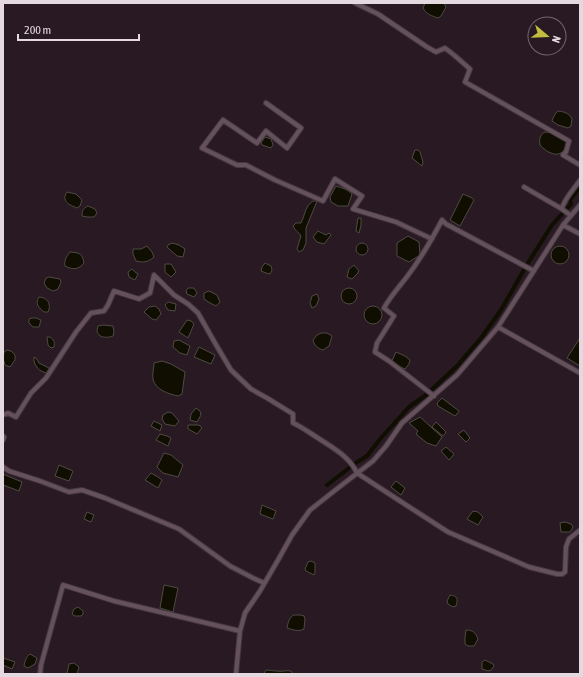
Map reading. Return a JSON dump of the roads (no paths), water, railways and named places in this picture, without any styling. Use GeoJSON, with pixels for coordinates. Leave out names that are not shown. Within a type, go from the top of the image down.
{"type":"FeatureCollection","features":[{"type":"Feature","properties":{"kind":"street"},"geometry":{"type":"LineString","coordinates":[[355,3],[378,14],[436,52],[445,48],[470,69],[465,82],[569,141],[566,152],[563,155],[580,165]]}},
{"type":"Feature","properties":{"kind":"street"},"geometry":{"type":"LineString","coordinates":[[266,103],[301,128],[287,148],[266,131],[257,143],[223,120],[202,148],[237,165],[246,165],[274,180],[323,201],[335,179],[362,196],[353,209],[396,222],[432,239]]}},
{"type":"Feature","properties":{"kind":"street"},"geometry":{"type":"LineString","coordinates":[[562,209],[564,202],[580,180]]}},
{"type":"Feature","properties":{"kind":"street"},"geometry":{"type":"LineString","coordinates":[[524,187],[570,215]]}},
{"type":"Feature","properties":{"kind":"street"},"geometry":{"type":"LineString","coordinates":[[236,674],[240,631],[245,613],[292,535],[310,510],[373,461],[386,446],[402,423],[457,375],[498,327],[563,225],[580,205]]}},
{"type":"Feature","properties":{"kind":"street"},"geometry":{"type":"LineString","coordinates":[[433,395],[389,361],[374,352],[376,343],[394,316],[384,308],[422,256],[442,220],[446,224],[534,271]]}},
{"type":"Feature","properties":{"kind":"street"},"geometry":{"type":"LineString","coordinates":[[563,225],[580,234]]}},
{"type":"Feature","properties":{"kind":"street"},"geometry":{"type":"LineString","coordinates":[[3,415],[8,412],[16,417],[31,393],[46,378],[76,332],[91,313],[104,311],[114,291],[139,299],[150,293],[154,275],[174,295],[198,313],[231,370],[251,389],[293,414],[294,423],[335,448],[349,461],[357,473],[448,532],[529,567],[562,574],[565,572],[566,547],[569,538],[580,530]]}},
{"type":"Feature","properties":{"kind":"street"},"geometry":{"type":"LineString","coordinates":[[498,327],[580,373]]}},
{"type":"Feature","properties":{"kind":"street"},"geometry":{"type":"LineString","coordinates":[[3,436],[3,440]]}},
{"type":"Feature","properties":{"kind":"street"},"geometry":{"type":"LineString","coordinates":[[3,467],[10,471],[69,492],[82,490],[179,528],[230,566],[263,583]]}},
{"type":"Feature","properties":{"kind":"street"},"geometry":{"type":"LineString","coordinates":[[40,674],[62,585],[114,601],[240,631]]}},
{"type":"Feature","properties":{"kind":"waterway"},"geometry":{"type":"LineString","coordinates":[[327,485],[367,456],[409,407],[426,395],[457,366],[481,338],[501,310],[552,225],[571,204],[570,200],[580,187]]}}]}
